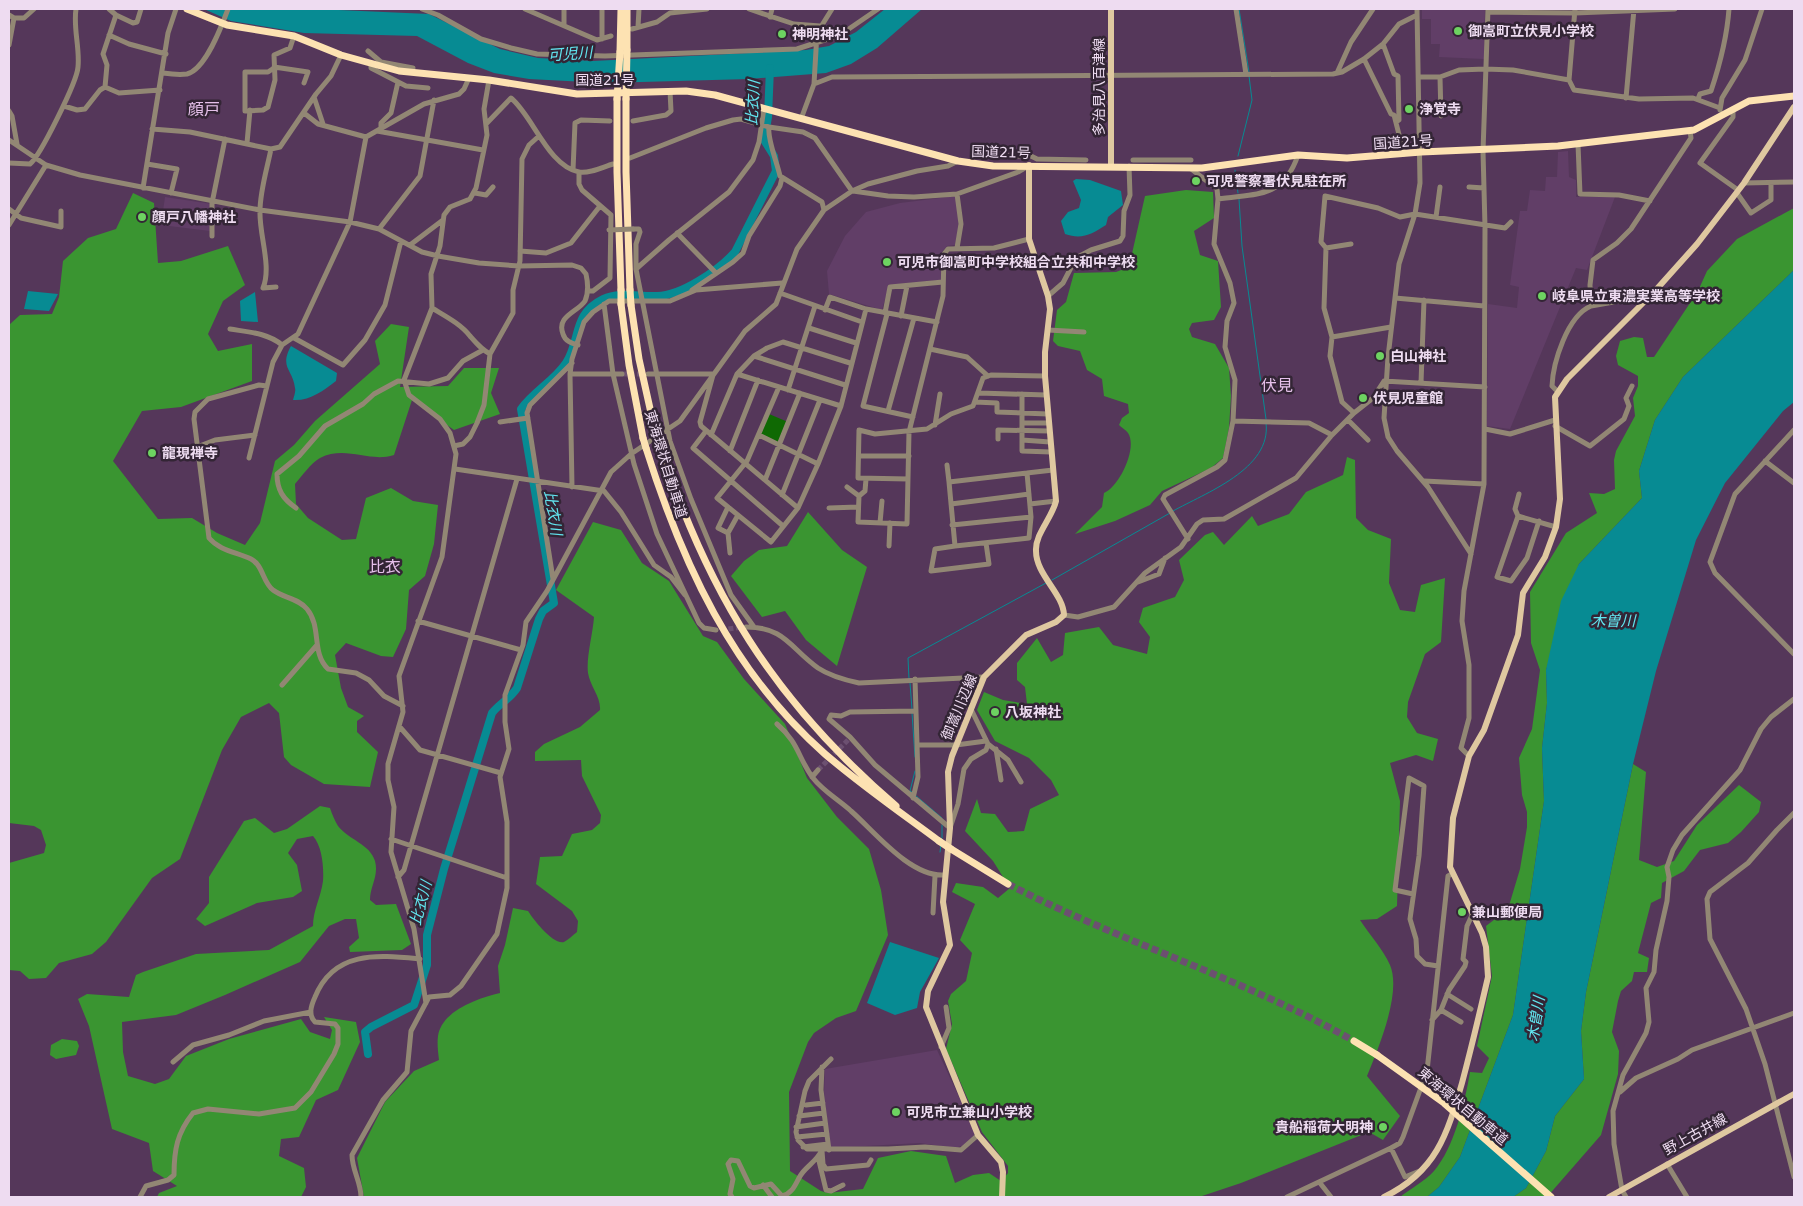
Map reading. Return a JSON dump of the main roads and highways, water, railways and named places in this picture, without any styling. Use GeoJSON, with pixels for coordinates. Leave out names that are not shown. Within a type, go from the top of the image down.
{"type":"FeatureCollection","features":[{"type":"Feature","properties":{"kind":"highway","name":"国道21号"},"geometry":{"type":"LineString","coordinates":[[188,9],[223,21],[294,36],[341,55],[371,64],[577,94],[670,91],[715,95],[958,162],[993,166],[1111,165],[1132,163],[1190,168],[1214,167],[1298,155],[1347,158],[1421,152],[1483,151],[1578,144],[1690,130],[1720,112],[1733,109],[1749,101],[1794,96]]}},
{"type":"Feature","properties":{"kind":"highway","name":"東海環状自動車道"},"geometry":{"type":"LineString","coordinates":[[621,9],[626,99],[626,172],[631,305],[639,359],[655,431],[695,542],[724,600],[753,647],[801,712],[830,745],[923,829]]}},
{"type":"Feature","properties":{"kind":"highway","name":"東海環状自動車道"},"geometry":{"type":"LineString","coordinates":[[627,9],[618,99],[616,172],[621,304],[629,365],[643,438],[672,526],[692,572],[718,623],[757,682],[785,715],[824,753],[872,793],[939,841],[1008,884]]}},
{"type":"Feature","properties":{"kind":"highway","name":"東海環状自動車道"},"geometry":{"type":"LineString","coordinates":[[1354,1040],[1444,1103],[1552,1197]]}},
{"type":"Feature","properties":{"kind":"main road","name":"多治見八百津線"},"geometry":{"type":"LineString","coordinates":[[1111,9],[1111,165]]}},
{"type":"Feature","properties":{"kind":"main road"},"geometry":{"type":"LineString","coordinates":[[1384,1197],[1398,1190],[1422,1170],[1438,1151],[1450,1123],[1488,977],[1486,947],[1473,913],[1452,874],[1449,859],[1453,818],[1469,756],[1484,730],[1506,675],[1521,626],[1523,593],[1545,557],[1556,527],[1560,499],[1554,405],[1557,391],[1697,244],[1744,183],[1794,107]]}},
{"type":"Feature","properties":{"kind":"main road","name":"御嵩川辺線"},"geometry":{"type":"LineString","coordinates":[[1002,1197],[1003,1172],[1001,1162],[978,1135],[941,1048],[926,1007],[928,991],[950,945],[943,902],[944,875],[950,828],[948,772],[956,745],[970,707],[984,677],[1026,635],[1056,622],[1064,615],[1035,552],[1038,539],[1054,512],[1056,501],[1044,352],[1048,330],[1048,296],[1029,239],[1029,165]]}},
{"type":"Feature","properties":{"kind":"main road","name":"野上古井線"},"geometry":{"type":"LineString","coordinates":[[1609,1197],[1794,1094]]}},
{"type":"Feature","properties":{"kind":"water"},"geometry":{"type":"Polygon","coordinates":[[[204,9],[316,9],[429,14],[500,49],[538,58],[593,61],[806,50],[829,46],[856,32],[885,9],[922,9],[877,48],[851,64],[826,73],[749,79],[605,83],[529,79],[494,73],[468,63],[417,36],[304,33],[231,21],[204,9]]]}},
{"type":"Feature","properties":{"kind":"water"},"geometry":{"type":"Polygon","coordinates":[[[1076,179],[1090,180],[1121,191],[1123,205],[1108,217],[1106,225],[1082,236],[1065,234],[1061,221],[1068,212],[1079,208],[1081,200],[1073,181],[1076,179]]]}},
{"type":"Feature","properties":{"kind":"water","name":"木曽川"},"geometry":{"type":"Polygon","coordinates":[[[1794,270],[1794,402],[1783,411],[1725,483],[1696,540],[1656,671],[1633,764],[1586,992],[1581,1031],[1584,1079],[1555,1116],[1546,1151],[1526,1188],[1513,1197],[1427,1197],[1439,1187],[1460,1157],[1513,1015],[1544,801],[1542,748],[1547,703],[1546,670],[1561,601],[1579,564],[1642,498],[1639,471],[1655,420],[1683,377],[1794,270]]]}},
{"type":"Feature","properties":{"kind":"water"},"geometry":{"type":"Polygon","coordinates":[[[28,291],[58,294],[49,311],[24,309],[28,291]]]}},
{"type":"Feature","properties":{"kind":"water"},"geometry":{"type":"Polygon","coordinates":[[[255,292],[258,322],[241,321],[240,301],[255,292]]]}},
{"type":"Feature","properties":{"kind":"water"},"geometry":{"type":"Polygon","coordinates":[[[291,346],[337,373],[336,381],[311,397],[293,400],[295,394],[294,382],[286,364],[291,346]]]}},
{"type":"Feature","properties":{"kind":"water"},"geometry":{"type":"Polygon","coordinates":[[[890,942],[939,958],[920,992],[917,1008],[895,1015],[867,1003],[890,942]]]}},
{"type":"Feature","properties":{"kind":"waterway"},"geometry":{"type":"LineString","coordinates":[[1239,9],[1249,72]]}},
{"type":"Feature","properties":{"kind":"waterway","name":"比衣川"},"geometry":{"type":"LineString","coordinates":[[368,1054],[365,1032],[414,1005],[427,965],[427,935],[444,869],[492,713],[517,688],[539,619],[543,611],[554,603],[521,409],[566,363],[571,354],[578,328],[586,312],[593,305],[603,299],[616,295],[657,296],[677,292],[710,274],[735,252],[776,171],[774,156],[764,140],[768,117],[770,68]]}},
{"type":"Feature","properties":{"kind":"waterway"},"geometry":{"type":"LineString","coordinates":[[1238,156],[1252,100],[1249,76]]}},
{"type":"Feature","properties":{"kind":"waterway"},"geometry":{"type":"LineString","coordinates":[[1235,170],[1238,193]]}},
{"type":"Feature","properties":{"kind":"waterway"},"geometry":{"type":"LineString","coordinates":[[1239,199],[1242,246],[1266,419]]}},
{"type":"Feature","properties":{"kind":"waterway"},"geometry":{"type":"LineString","coordinates":[[1173,511],[1218,487],[1248,466],[1258,454],[1265,439],[1266,423]]}},
{"type":"Feature","properties":{"kind":"waterway"},"geometry":{"type":"LineString","coordinates":[[1052,580],[1170,513]]}},
{"type":"Feature","properties":{"kind":"waterway"},"geometry":{"type":"LineString","coordinates":[[909,679],[908,658],[1046,583]]}},
{"type":"Feature","properties":{"kind":"waterway"},"geometry":{"type":"LineString","coordinates":[[910,683],[912,709]]}},
{"type":"Feature","properties":{"kind":"waterway"},"geometry":{"type":"LineString","coordinates":[[912,713],[915,757]]}},
{"type":"Feature","properties":{"kind":"waterway"},"geometry":{"type":"LineString","coordinates":[[912,792],[910,791],[915,771]]}},
{"type":"Feature","properties":{"kind":"waterway"},"geometry":{"type":"LineString","coordinates":[[915,795],[942,818]]}},
{"type":"Feature","properties":{"kind":"waterway"},"geometry":{"type":"LineString","coordinates":[[942,825],[942,838]]}},
{"type":"Feature","properties":{"kind":"waterway"},"geometry":{"type":"LineString","coordinates":[[940,852],[941,845]]}},
{"type":"Feature","properties":{"kind":"tunnel"},"geometry":{"type":"LineString","coordinates":[[622,374],[645,374]]}},
{"type":"Feature","properties":{"kind":"tunnel"},"geometry":{"type":"LineString","coordinates":[[721,630],[743,627]]}},
{"type":"Feature","properties":{"kind":"tunnel"},"geometry":{"type":"LineString","coordinates":[[818,770],[848,740]]}},
{"type":"Feature","properties":{"kind":"tunnel"},"geometry":{"type":"LineString","coordinates":[[1008,884],[1050,905],[1269,998],[1354,1041]]}},
{"type":"Feature","properties":{"kind":"place","name":"御嵩町立伏見小学校"},"geometry":{"type":"Point","coordinates":[1458,31]}},
{"type":"Feature","properties":{"kind":"place","name":"神明神社"},"geometry":{"type":"Point","coordinates":[782,34]}},
{"type":"Feature","properties":{"kind":"place","name":"浄覚寺"},"geometry":{"type":"Point","coordinates":[1409,109]}},
{"type":"Feature","properties":{"kind":"place","name":"可児警察署伏見駐在所"},"geometry":{"type":"Point","coordinates":[1196,181]}},
{"type":"Feature","properties":{"kind":"place","name":"顔戸八幡神社"},"geometry":{"type":"Point","coordinates":[142,217]}},
{"type":"Feature","properties":{"kind":"place","name":"可児市御嵩町中学校組合立共和中学校"},"geometry":{"type":"Point","coordinates":[887,262]}},
{"type":"Feature","properties":{"kind":"place","name":"岐阜県立東濃実業高等学校"},"geometry":{"type":"Point","coordinates":[1542,296]}},
{"type":"Feature","properties":{"kind":"place","name":"白山神社"},"geometry":{"type":"Point","coordinates":[1380,356]}},
{"type":"Feature","properties":{"kind":"place","name":"伏見児童館"},"geometry":{"type":"Point","coordinates":[1363,398]}},
{"type":"Feature","properties":{"kind":"place","name":"龍現禅寺"},"geometry":{"type":"Point","coordinates":[152,453]}},
{"type":"Feature","properties":{"kind":"place","name":"八坂神社"},"geometry":{"type":"Point","coordinates":[995,712]}},
{"type":"Feature","properties":{"kind":"place","name":"兼山郵便局"},"geometry":{"type":"Point","coordinates":[1462,912]}},
{"type":"Feature","properties":{"kind":"place","name":"可児市立兼山小学校"},"geometry":{"type":"Point","coordinates":[896,1112]}},
{"type":"Feature","properties":{"kind":"place","name":"貴船稲荷大明神"},"geometry":{"type":"Point","coordinates":[1383,1127]}},
{"type":"Feature","properties":{"kind":"district","name":"顔戸"},"geometry":{"type":"Point","coordinates":[204,109]}},
{"type":"Feature","properties":{"kind":"district","name":"伏見"},"geometry":{"type":"Point","coordinates":[1277,385]}},
{"type":"Feature","properties":{"kind":"district","name":"比衣"},"geometry":{"type":"Point","coordinates":[385,566]}},
{"type":"Feature","properties":{"kind":"water label","name":"可児川"},"geometry":{"type":"Point","coordinates":[570,54]}}]}
